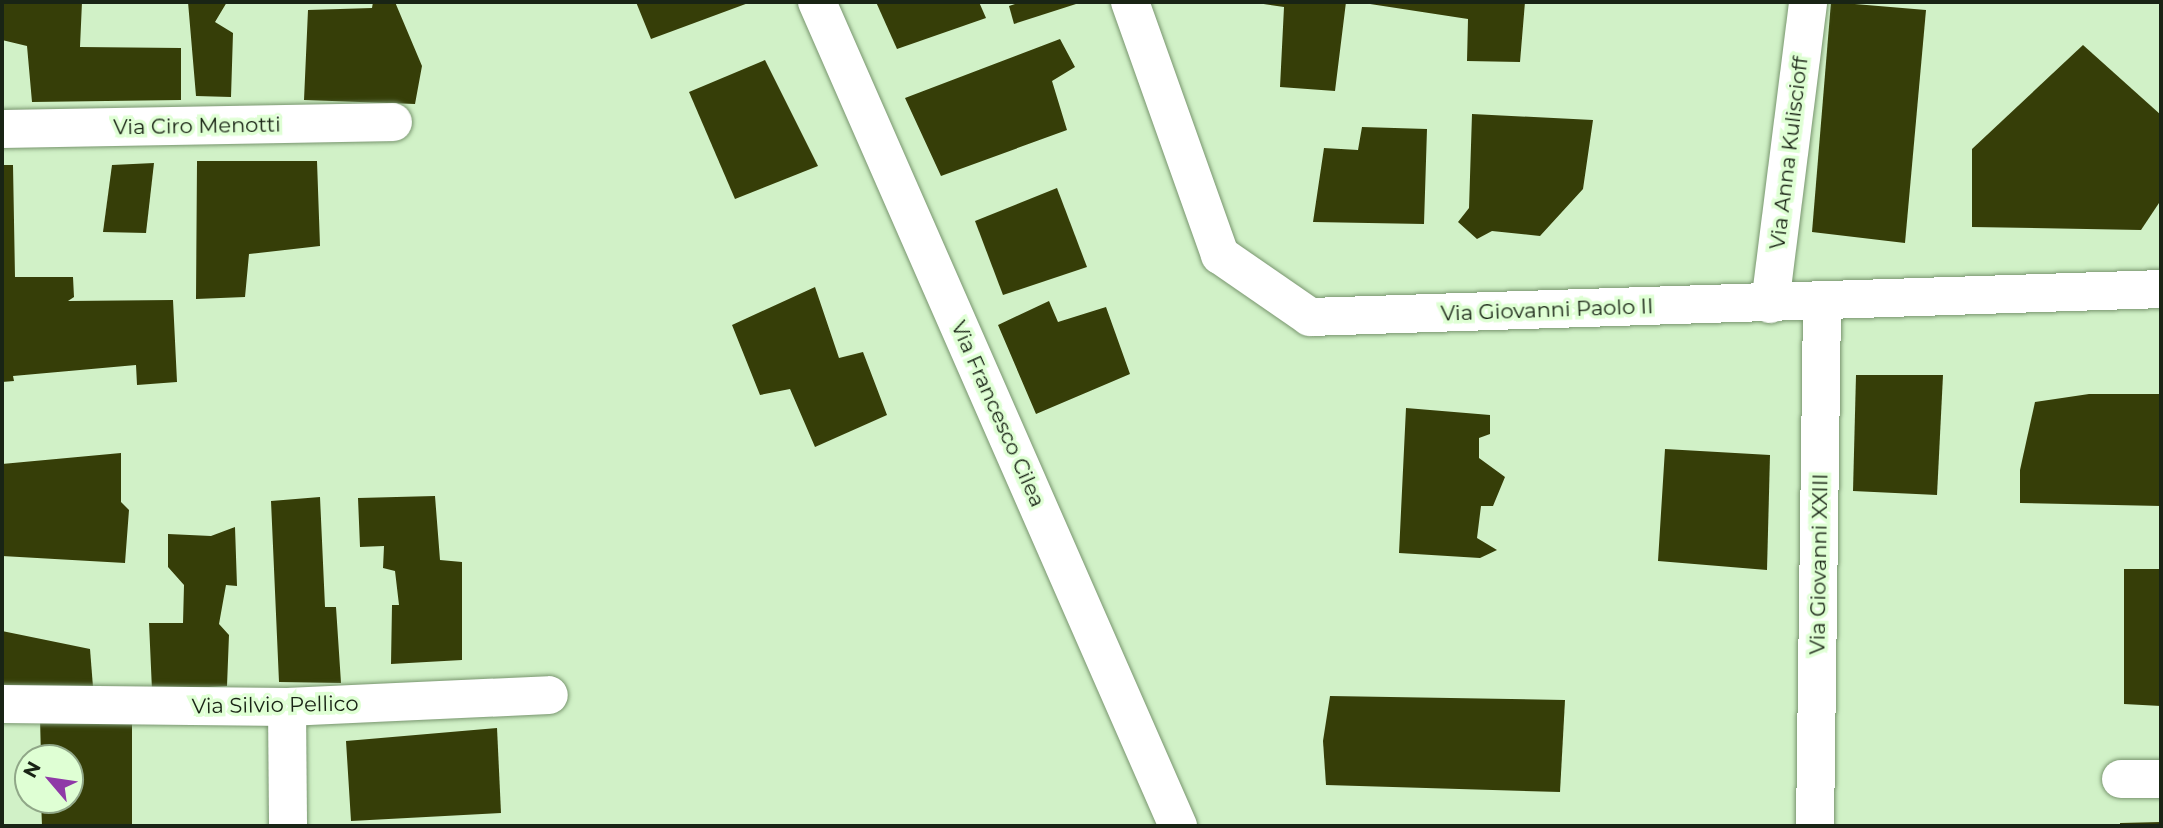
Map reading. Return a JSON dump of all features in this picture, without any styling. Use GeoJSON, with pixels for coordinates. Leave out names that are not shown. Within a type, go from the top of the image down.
{"type":"FeatureCollection","features":[{"type":"Feature","properties":{"kind":"street","name":"Via Francesco Cilea"},"geometry":{"type":"LineString","coordinates":[[817,2],[1178,826]]}},
{"type":"Feature","properties":{"kind":"street","name":"Via Giovanni Paolo II"},"geometry":{"type":"LineString","coordinates":[[1130,2],[1220,255],[1310,317],[1770,304],[2161,289]]}},
{"type":"Feature","properties":{"kind":"street","name":"Via Anna Kuliscioff"},"geometry":{"type":"LineString","coordinates":[[1770,304],[1808,2]]}},
{"type":"Feature","properties":{"kind":"street","name":"Via Ciro Menotti"},"geometry":{"type":"LineString","coordinates":[[2,129],[393,122]]}},
{"type":"Feature","properties":{"kind":"street","name":"Via Giovanni XXIII"},"geometry":{"type":"LineString","coordinates":[[1815,826],[1822,302]]}},
{"type":"Feature","properties":{"kind":"street","name":"Via Silvio Pellico"},"geometry":{"type":"LineString","coordinates":[[2,704],[287,707],[549,695]]}},
{"type":"Feature","properties":{"kind":"street"},"geometry":{"type":"LineString","coordinates":[[287,707],[288,826]]}},
{"type":"Feature","properties":{"kind":"street"},"geometry":{"type":"LineString","coordinates":[[2120,779],[2161,779]]}},
{"type":"Feature","properties":{"kind":"building"},"geometry":{"type":"Polygon","coordinates":[[[2,2],[82,2],[80,47],[181,48],[181,100],[32,102],[27,46],[2,40],[2,2]]]}},
{"type":"Feature","properties":{"kind":"building"},"geometry":{"type":"Polygon","coordinates":[[[188,2],[227,2],[215,22],[233,33],[231,97],[196,96],[188,2]]]}},
{"type":"Feature","properties":{"kind":"building"},"geometry":{"type":"Polygon","coordinates":[[[373,2],[395,2],[422,66],[415,104],[304,100],[308,10],[372,8],[373,2]]]}},
{"type":"Feature","properties":{"kind":"building"},"geometry":{"type":"Polygon","coordinates":[[[636,2],[751,2],[651,39],[636,2]]]}},
{"type":"Feature","properties":{"kind":"building"},"geometry":{"type":"Polygon","coordinates":[[[876,2],[979,2],[986,18],[897,49],[876,2]]]}},
{"type":"Feature","properties":{"kind":"building"},"geometry":{"type":"Polygon","coordinates":[[[1021,2],[1076,4],[1014,24],[1009,6],[1021,2]]]}},
{"type":"Feature","properties":{"kind":"building"},"geometry":{"type":"Polygon","coordinates":[[[1250,2],[1346,2],[1335,91],[1280,87],[1284,7],[1250,2]]]}},
{"type":"Feature","properties":{"kind":"building"},"geometry":{"type":"Polygon","coordinates":[[[1357,2],[1525,2],[1520,62],[1467,61],[1468,19],[1357,2]]]}},
{"type":"Feature","properties":{"kind":"building"},"geometry":{"type":"Polygon","coordinates":[[[1831,2],[1926,10],[1905,243],[1812,232],[1831,2]]]}},
{"type":"Feature","properties":{"kind":"building"},"geometry":{"type":"Polygon","coordinates":[[[1060,39],[1075,67],[1052,81],[1067,130],[941,176],[905,98],[1060,39]]]}},
{"type":"Feature","properties":{"kind":"building"},"geometry":{"type":"Polygon","coordinates":[[[2083,45],[2161,115],[2161,200],[2141,230],[1972,227],[1972,149],[2083,45]]]}},
{"type":"Feature","properties":{"kind":"building"},"geometry":{"type":"Polygon","coordinates":[[[765,60],[818,166],[735,199],[689,92],[765,60]]]}},
{"type":"Feature","properties":{"kind":"building"},"geometry":{"type":"Polygon","coordinates":[[[1472,114],[1593,120],[1583,189],[1540,236],[1492,231],[1477,239],[1458,222],[1469,208],[1472,114]]]}},
{"type":"Feature","properties":{"kind":"building"},"geometry":{"type":"Polygon","coordinates":[[[1362,127],[1427,129],[1424,224],[1313,222],[1324,148],[1358,150],[1362,127]]]}},
{"type":"Feature","properties":{"kind":"building"},"geometry":{"type":"Polygon","coordinates":[[[197,161],[317,161],[320,246],[249,254],[245,297],[196,299],[197,161]]]}},
{"type":"Feature","properties":{"kind":"building"},"geometry":{"type":"Polygon","coordinates":[[[154,163],[146,233],[103,232],[112,165],[154,163]]]}},
{"type":"Feature","properties":{"kind":"building"},"geometry":{"type":"Polygon","coordinates":[[[2,165],[13,165],[15,277],[73,277],[74,297],[68,301],[173,300],[177,382],[137,385],[136,365],[13,376],[14,381],[2,382],[2,165]]]}},
{"type":"Feature","properties":{"kind":"building"},"geometry":{"type":"Polygon","coordinates":[[[1057,188],[1087,267],[1003,295],[975,221],[1057,188]]]}},
{"type":"Feature","properties":{"kind":"building"},"geometry":{"type":"Polygon","coordinates":[[[815,287],[839,358],[863,352],[887,415],[815,447],[790,389],[760,395],[732,325],[815,287]]]}},
{"type":"Feature","properties":{"kind":"building"},"geometry":{"type":"Polygon","coordinates":[[[1049,301],[1058,322],[1106,307],[1130,374],[1036,414],[998,325],[1049,301]]]}},
{"type":"Feature","properties":{"kind":"building"},"geometry":{"type":"Polygon","coordinates":[[[1856,375],[1943,375],[1937,495],[1853,491],[1856,375]]]}},
{"type":"Feature","properties":{"kind":"building"},"geometry":{"type":"Polygon","coordinates":[[[2089,394],[2161,394],[2161,506],[2020,503],[2020,470],[2035,402],[2089,394]]]}},
{"type":"Feature","properties":{"kind":"building"},"geometry":{"type":"Polygon","coordinates":[[[1406,408],[1490,415],[1490,434],[1479,438],[1479,458],[1505,477],[1493,506],[1481,506],[1477,538],[1497,550],[1480,558],[1399,553],[1406,408]]]}},
{"type":"Feature","properties":{"kind":"building"},"geometry":{"type":"Polygon","coordinates":[[[1665,449],[1770,455],[1767,570],[1658,561],[1665,449]]]}},
{"type":"Feature","properties":{"kind":"building"},"geometry":{"type":"Polygon","coordinates":[[[121,453],[121,502],[129,510],[125,563],[2,556],[2,464],[121,453]]]}},
{"type":"Feature","properties":{"kind":"building"},"geometry":{"type":"Polygon","coordinates":[[[435,496],[440,560],[462,562],[462,660],[391,664],[392,605],[399,605],[395,571],[383,568],[384,546],[360,547],[358,498],[435,496]]]}},
{"type":"Feature","properties":{"kind":"building"},"geometry":{"type":"Polygon","coordinates":[[[320,497],[325,607],[336,607],[341,683],[279,682],[271,501],[320,497]]]}},
{"type":"Feature","properties":{"kind":"building"},"geometry":{"type":"Polygon","coordinates":[[[235,527],[237,586],[226,585],[219,624],[229,635],[227,686],[152,690],[149,623],[183,623],[184,585],[168,567],[168,534],[211,536],[235,527]]]}},
{"type":"Feature","properties":{"kind":"building"},"geometry":{"type":"Polygon","coordinates":[[[2124,569],[2161,569],[2161,706],[2124,704],[2124,569]]]}},
{"type":"Feature","properties":{"kind":"building"},"geometry":{"type":"Polygon","coordinates":[[[2,631],[90,649],[93,687],[2,691],[2,631]]]}},
{"type":"Feature","properties":{"kind":"building"},"geometry":{"type":"Polygon","coordinates":[[[1330,696],[1565,700],[1560,792],[1326,785],[1323,741],[1330,696]]]}},
{"type":"Feature","properties":{"kind":"building"},"geometry":{"type":"Polygon","coordinates":[[[132,716],[132,826],[42,826],[42,814],[84,814],[84,744],[41,744],[40,718],[132,716]]]}},
{"type":"Feature","properties":{"kind":"building"},"geometry":{"type":"Polygon","coordinates":[[[497,728],[501,813],[351,821],[346,741],[497,728]]]}},
{"type":"Feature","properties":{"kind":"building"},"geometry":{"type":"Polygon","coordinates":[[[2161,822],[2161,826],[2120,826],[2120,823],[2161,822]]]}}]}
